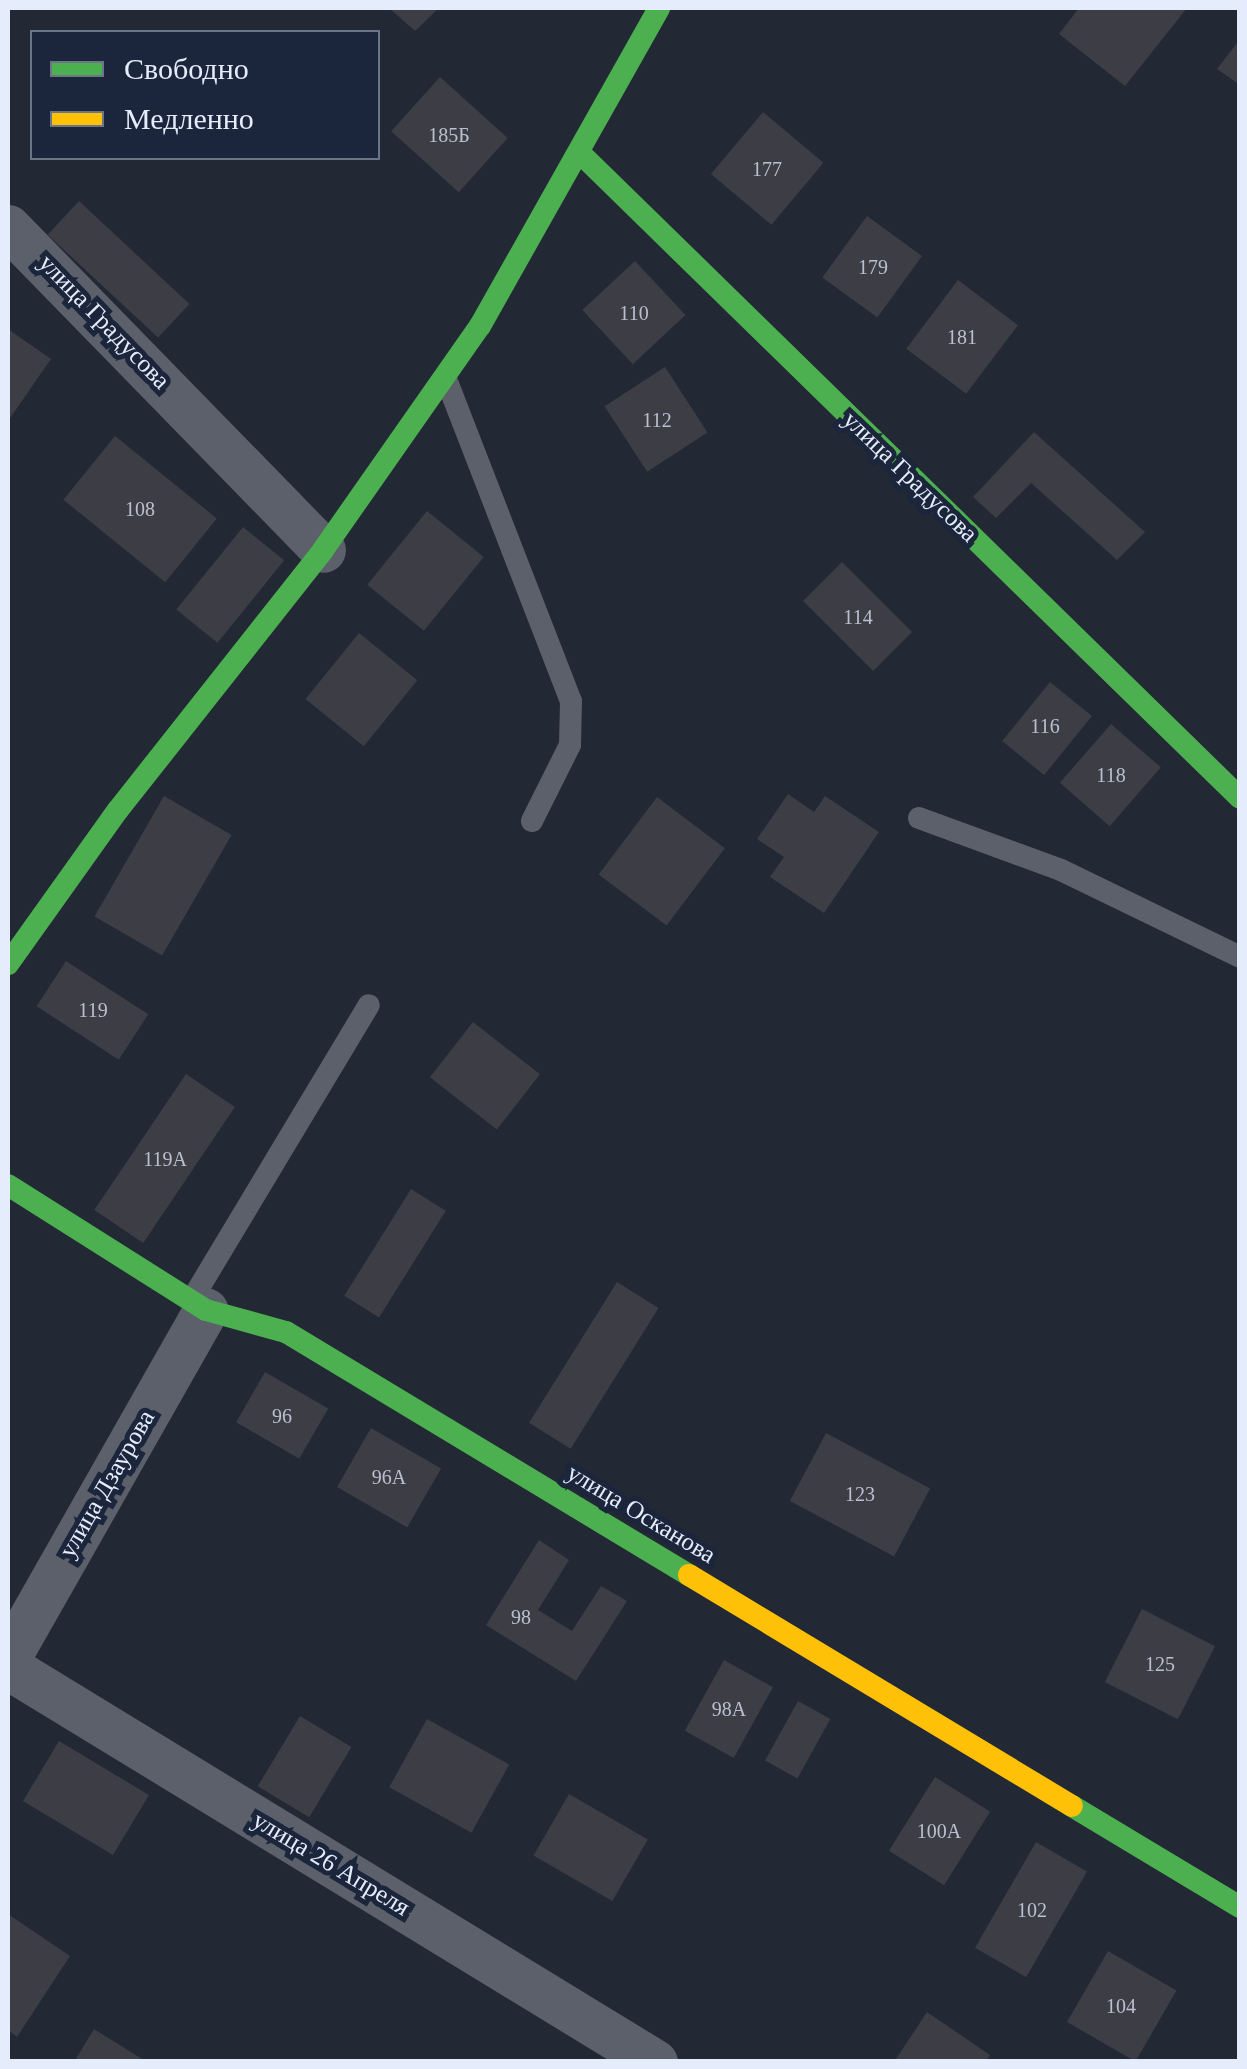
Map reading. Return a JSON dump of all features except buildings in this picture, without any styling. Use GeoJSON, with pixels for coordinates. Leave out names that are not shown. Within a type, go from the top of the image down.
{"type":"FeatureCollection","features":[{"type":"Feature","properties":{"kind":"street"},"geometry":{"type":"LineString","coordinates":[[8,964],[118,810],[323,550],[444,376],[581,154],[659,8]]}},
{"type":"Feature","properties":{"kind":"street","name":"улица Градусова"},"geometry":{"type":"LineString","coordinates":[[581,154],[1240,798]]}},
{"type":"Feature","properties":{"kind":"street","name":"улица Градусова"},"geometry":{"type":"LineString","coordinates":[[8,227],[323,550]]}},
{"type":"Feature","properties":{"kind":"street","name":"улица Осканова"},"geometry":{"type":"LineString","coordinates":[[8,1186],[198,1306],[286,1332],[1240,1907]]}},
{"type":"Feature","properties":{"kind":"street","name":"улица Дзаурова"},"geometry":{"type":"LineString","coordinates":[[8,1658],[198,1306]]}},
{"type":"Feature","properties":{"kind":"street","name":"улица 26 Апреля"},"geometry":{"type":"LineString","coordinates":[[8,1667],[656,2062]]}},
{"type":"Feature","properties":{"kind":"lane"},"geometry":{"type":"LineString","coordinates":[[444,376],[572,702],[570,745],[532,821]]}},
{"type":"Feature","properties":{"kind":"lane"},"geometry":{"type":"LineString","coordinates":[[920,818],[1060,870],[1240,957]]}},
{"type":"Feature","properties":{"kind":"lane"},"geometry":{"type":"LineString","coordinates":[[198,1306],[369,1005]]}},
{"type":"Feature","properties":{"kind":"traffic: fast"},"geometry":{"type":"LineString","coordinates":[[8,964],[118,810],[323,550],[480,326],[659,8]]}},
{"type":"Feature","properties":{"kind":"traffic: fast"},"geometry":{"type":"LineString","coordinates":[[581,154],[1240,798]]}},
{"type":"Feature","properties":{"kind":"traffic: fast"},"geometry":{"type":"LineString","coordinates":[[8,1185],[206,1310],[286,1332],[689,1575]]}},
{"type":"Feature","properties":{"kind":"traffic: fast"},"geometry":{"type":"LineString","coordinates":[[1072,1806],[1240,1907]]}},
{"type":"Feature","properties":{"kind":"traffic: slow"},"geometry":{"type":"LineString","coordinates":[[689,1575],[1072,1806]]}}]}
